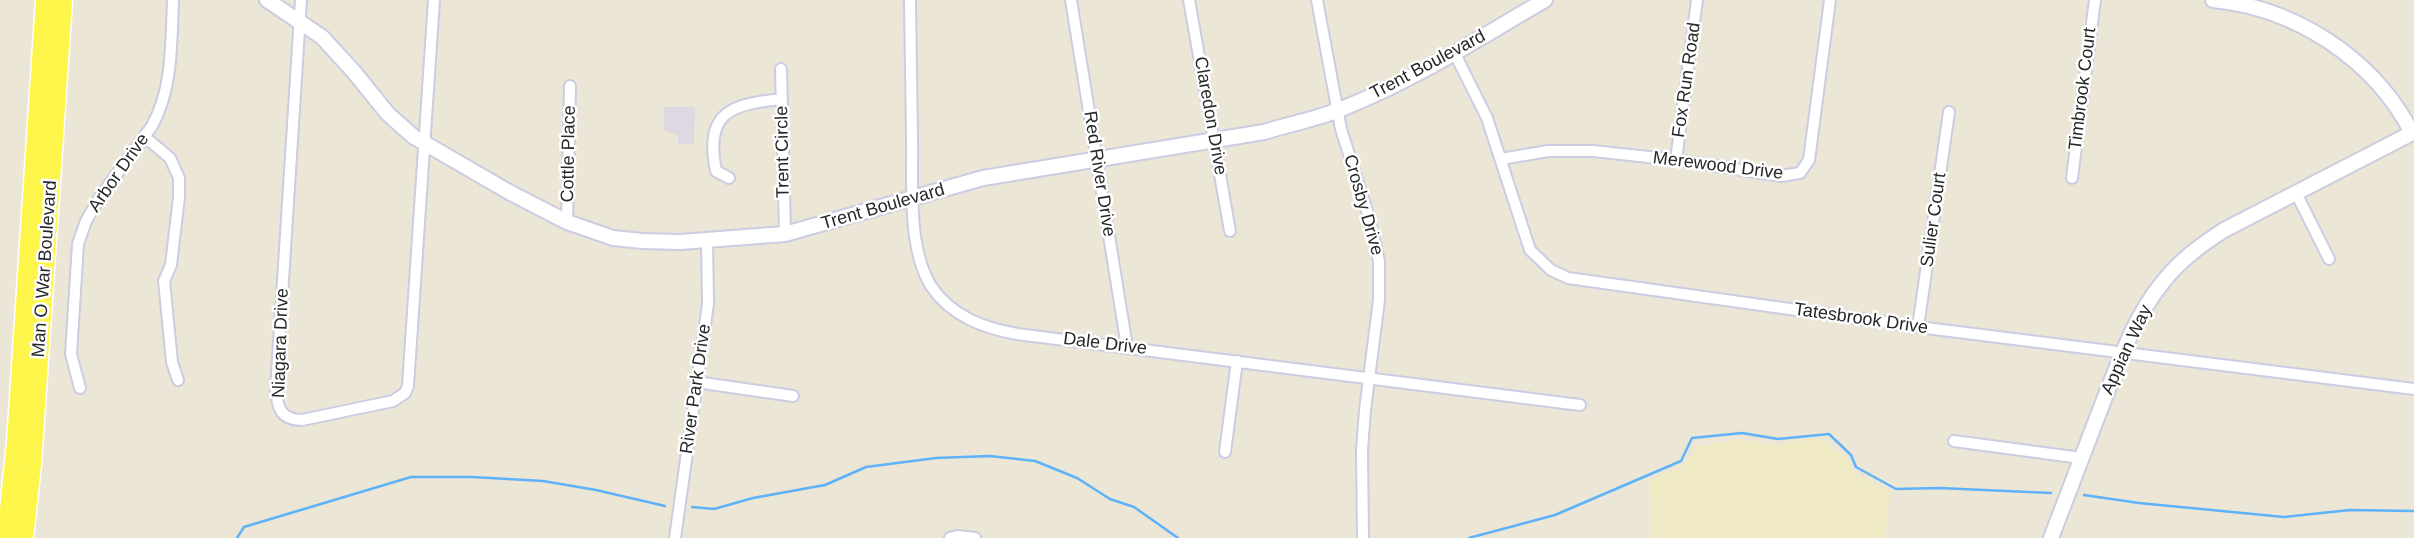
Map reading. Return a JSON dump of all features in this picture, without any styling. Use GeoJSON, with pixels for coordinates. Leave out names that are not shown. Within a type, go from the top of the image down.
{"type":"FeatureCollection","features":[{"type":"Feature","properties":{"kind":"main road","name":"Man O War Boulevard"},"geometry":{"type":"LineString","coordinates":[[6,538],[16,443],[44,0]]}},
{"type":"Feature","properties":{"kind":"main road","name":"Man O War Boulevard"},"geometry":{"type":"LineString","coordinates":[[24,538],[33,464],[63,0]]}},
{"type":"Feature","properties":{"kind":"street","name":"Arbor Drive"},"geometry":{"type":"LineString","coordinates":[[80,388],[71,354],[78,244],[86,221],[100,197],[145,137],[159,113],[169,77],[173,0]]}},
{"type":"Feature","properties":{"kind":"street","name":"Trent Boulevard"},"geometry":{"type":"LineString","coordinates":[[267,0],[322,37],[388,114],[425,144],[567,222],[613,238],[642,242],[680,242],[785,234],[983,178],[1264,131],[1338,111],[1382,91],[1545,0]]}},
{"type":"Feature","properties":{"kind":"street","name":"Niagara Drive"},"geometry":{"type":"LineString","coordinates":[[301,0],[276,389],[280,412],[286,417],[302,420],[393,401],[405,393],[410,372],[434,0]]}},
{"type":"Feature","properties":{"kind":"street","name":"Dale Drive"},"geometry":{"type":"LineString","coordinates":[[910,0],[917,247],[922,268],[940,297],[962,316],[986,327],[1017,334],[1580,405]]}},
{"type":"Feature","properties":{"kind":"street","name":"Red River Drive"},"geometry":{"type":"LineString","coordinates":[[1071,0],[1127,347]]}},
{"type":"Feature","properties":{"kind":"street","name":"Claredon Drive"},"geometry":{"type":"LineString","coordinates":[[1189,0],[1230,231]]}},
{"type":"Feature","properties":{"kind":"street","name":"Crosby Drive"},"geometry":{"type":"LineString","coordinates":[[1317,0],[1341,129],[1369,217],[1379,261],[1379,300],[1362,450],[1363,538]]}},
{"type":"Feature","properties":{"kind":"street","name":"Fox Run Road"},"geometry":{"type":"LineString","coordinates":[[1676,160],[1697,0]]}},
{"type":"Feature","properties":{"kind":"street","name":"Merewood Drive"},"geometry":{"type":"LineString","coordinates":[[1502,159],[1548,150],[1568,150],[1676,160],[1781,176],[1800,173],[1809,160],[1830,0]]}},
{"type":"Feature","properties":{"kind":"street","name":"Timbrook Court"},"geometry":{"type":"LineString","coordinates":[[2072,178],[2095,0]]}},
{"type":"Feature","properties":{"kind":"street"},"geometry":{"type":"LineString","coordinates":[[2213,0],[2236,2],[2286,19],[2329,40],[2372,75],[2401,112],[2413,134]]}},
{"type":"Feature","properties":{"kind":"street","name":"Tatesbrook Drive"},"geometry":{"type":"LineString","coordinates":[[1454,52],[1487,118],[1530,250],[1551,270],[1568,278],[1919,327],[2414,389]]}},
{"type":"Feature","properties":{"kind":"street","name":"Trent Circle"},"geometry":{"type":"LineString","coordinates":[[781,69],[785,234]]}},
{"type":"Feature","properties":{"kind":"street","name":"Cottle Place"},"geometry":{"type":"LineString","coordinates":[[567,222],[570,86]]}},
{"type":"Feature","properties":{"kind":"street"},"geometry":{"type":"LineString","coordinates":[[729,178],[716,171],[714,161],[714,129],[721,118],[749,102],[782,99]]}},
{"type":"Feature","properties":{"kind":"street","name":"Sulier Court"},"geometry":{"type":"LineString","coordinates":[[1919,327],[1949,112]]}},
{"type":"Feature","properties":{"kind":"street","name":"Appian Way"},"geometry":{"type":"LineString","coordinates":[[2051,538],[2140,316],[2152,296],[2176,267],[2224,230],[2413,134]]}},
{"type":"Feature","properties":{"kind":"street"},"geometry":{"type":"LineString","coordinates":[[145,137],[170,158],[178,178],[179,197],[171,264],[164,281],[172,362],[178,380]]}},
{"type":"Feature","properties":{"kind":"street"},"geometry":{"type":"LineString","coordinates":[[2295,193],[2329,258]]}},
{"type":"Feature","properties":{"kind":"street","name":"River Park Drive"},"geometry":{"type":"LineString","coordinates":[[675,538],[708,303],[707,239]]}},
{"type":"Feature","properties":{"kind":"street"},"geometry":{"type":"LineString","coordinates":[[1225,452],[1237,361]]}},
{"type":"Feature","properties":{"kind":"street"},"geometry":{"type":"LineString","coordinates":[[696,382],[793,396]]}},
{"type":"Feature","properties":{"kind":"street"},"geometry":{"type":"LineString","coordinates":[[1954,441],[2081,458]]}},
{"type":"Feature","properties":{"kind":"street"},"geometry":{"type":"LineString","coordinates":[[950,538],[975,538]]}},
{"type":"Feature","properties":{"kind":"shaded area"},"geometry":{"type":"Polygon","coordinates":[[[664,107],[695,107],[694,144],[678,144],[678,135],[664,130],[664,107]]]}},
{"type":"Feature","properties":{"kind":"shaded area"},"geometry":{"type":"Polygon","coordinates":[[[1819,438],[1843,455],[1855,474],[1890,491],[1885,538],[1652,538],[1650,480],[1682,467],[1696,447],[1738,439],[1774,445],[1819,438]]]}},
{"type":"Feature","properties":{"kind":"waterway"},"geometry":{"type":"LineString","coordinates":[[1469,538],[1555,515],[1681,461],[1692,438],[1742,433],[1778,439],[1829,434],[1851,455],[1856,467],[1896,489],[1939,488],[2051,493]]}},
{"type":"Feature","properties":{"kind":"waterway"},"geometry":{"type":"LineString","coordinates":[[692,507],[714,509],[753,498],[825,485],[866,467],[936,458],[990,456],[1035,461],[1077,478],[1110,499],[1134,507],[1178,538]]}},
{"type":"Feature","properties":{"kind":"waterway"},"geometry":{"type":"LineString","coordinates":[[237,538],[244,527],[411,477],[543,481],[665,506]]}},
{"type":"Feature","properties":{"kind":"waterway"},"geometry":{"type":"LineString","coordinates":[[2084,495],[2284,517],[2350,510],[2414,511]]}}]}
